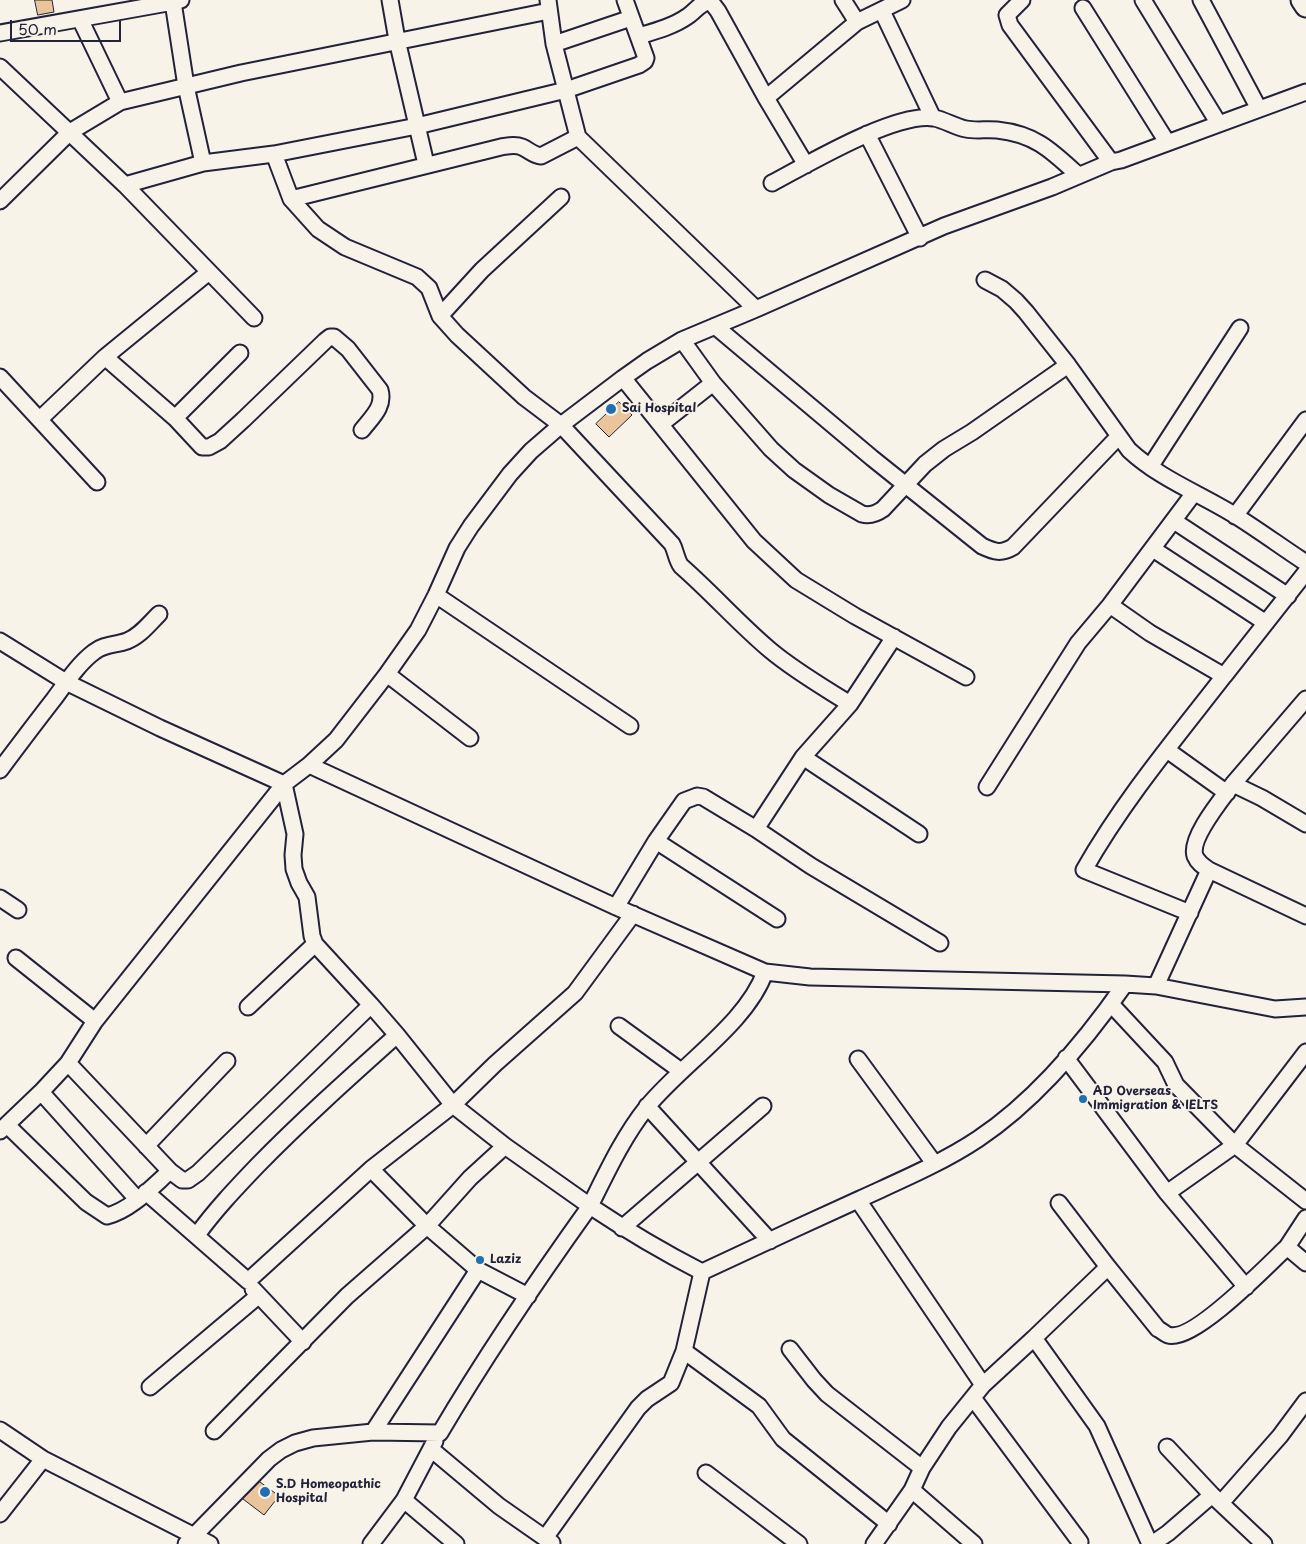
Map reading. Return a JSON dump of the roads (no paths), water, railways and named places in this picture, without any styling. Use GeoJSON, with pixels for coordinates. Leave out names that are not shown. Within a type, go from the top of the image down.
{"type":"FeatureCollection","features":[{"type":"Feature","properties":{"kind":"highway"},"geometry":{"type":"LineString","coordinates":[[1302,0],[1306,6]]}},
{"type":"Feature","properties":{"kind":"street"},"geometry":{"type":"LineString","coordinates":[[390,0],[397,40],[426,164]]}},
{"type":"Feature","properties":{"kind":"street"},"geometry":{"type":"LineString","coordinates":[[125,185],[203,164],[274,154],[417,126],[566,90],[642,63],[646,58],[625,0]]}},
{"type":"Feature","properties":{"kind":"street"},"geometry":{"type":"LineString","coordinates":[[842,0],[857,22]]}},
{"type":"Feature","properties":{"kind":"street"},"geometry":{"type":"LineString","coordinates":[[766,98],[857,22],[902,0]]}},
{"type":"Feature","properties":{"kind":"street"},"geometry":{"type":"LineString","coordinates":[[1022,0],[1007,15],[1007,20],[1112,162]]}},
{"type":"Feature","properties":{"kind":"street"},"geometry":{"type":"LineString","coordinates":[[1143,0],[1219,124]]}},
{"type":"Feature","properties":{"kind":"street"},"geometry":{"type":"LineString","coordinates":[[1201,0],[1259,108]]}},
{"type":"Feature","properties":{"kind":"street"},"geometry":{"type":"LineString","coordinates":[[0,33],[175,1],[186,86],[203,164]]}},
{"type":"Feature","properties":{"kind":"street"},"geometry":{"type":"LineString","coordinates":[[639,36],[675,24],[689,16],[702,4],[712,2],[806,164]]}},
{"type":"Feature","properties":{"kind":"street"},"geometry":{"type":"LineString","coordinates":[[0,201],[70,132],[120,102],[549,5],[554,44],[578,137],[756,310]]}},
{"type":"Feature","properties":{"kind":"street"},"geometry":{"type":"LineString","coordinates":[[1083,8],[1167,142]]}},
{"type":"Feature","properties":{"kind":"street"},"geometry":{"type":"LineString","coordinates":[[882,11],[933,118]]}},
{"type":"Feature","properties":{"kind":"street"},"geometry":{"type":"LineString","coordinates":[[554,44],[631,18]]}},
{"type":"Feature","properties":{"kind":"street"},"geometry":{"type":"LineString","coordinates":[[80,19],[120,102]]}},
{"type":"Feature","properties":{"kind":"street"},"geometry":{"type":"LineString","coordinates":[[0,67],[125,185],[254,318]]}},
{"type":"Feature","properties":{"kind":"street"},"geometry":{"type":"LineString","coordinates":[[170,1171],[141,1196],[114,1214],[107,1216],[97,1210],[4,1128],[42,1092],[68,1063],[95,1021],[284,784],[309,765],[336,740],[418,630],[457,548],[471,526],[510,474],[531,451],[561,425],[623,378],[682,340],[756,310],[944,226],[1052,187],[1112,162],[1306,92]]}},
{"type":"Feature","properties":{"kind":"street"},"geometry":{"type":"LineString","coordinates":[[772,183],[867,134],[910,120],[933,118],[967,129],[1017,133],[1031,138],[1055,154],[1078,175]]}},
{"type":"Feature","properties":{"kind":"street"},"geometry":{"type":"LineString","coordinates":[[867,134],[920,238]]}},
{"type":"Feature","properties":{"kind":"street"},"geometry":{"type":"LineString","coordinates":[[291,199],[426,164],[510,146],[521,147],[541,156],[578,137]]}},
{"type":"Feature","properties":{"kind":"street"},"geometry":{"type":"LineString","coordinates":[[274,154],[291,199],[318,229],[345,248],[417,277],[429,288],[440,316],[457,335],[524,397],[561,425],[672,544],[676,559],[682,566],[771,651],[850,704]]}},
{"type":"Feature","properties":{"kind":"street"},"geometry":{"type":"LineString","coordinates":[[440,316],[482,270],[561,197]]}},
{"type":"Feature","properties":{"kind":"street"},"geometry":{"type":"LineString","coordinates":[[40,419],[105,357],[209,272]]}},
{"type":"Feature","properties":{"kind":"street"},"geometry":{"type":"LineString","coordinates":[[985,280],[1002,289],[1016,301],[1068,364],[1129,450],[1150,466],[1235,516],[1306,563]]}},
{"type":"Feature","properties":{"kind":"street"},"geometry":{"type":"LineString","coordinates":[[715,326],[872,458],[982,546],[996,553],[1002,552],[1018,542],[1119,436]]}},
{"type":"Feature","properties":{"kind":"street"},"geometry":{"type":"LineString","coordinates":[[1150,466],[1240,328]]}},
{"type":"Feature","properties":{"kind":"street"},"geometry":{"type":"LineString","coordinates":[[105,357],[175,418],[202,447],[209,447],[243,420],[325,341],[330,337],[334,337],[348,349],[380,390],[380,405],[362,430]]}},
{"type":"Feature","properties":{"kind":"street"},"geometry":{"type":"LineString","coordinates":[[682,340],[713,383],[771,449],[794,470],[829,496],[867,515],[876,514],[882,509],[925,464],[944,448],[972,432],[1068,364]]}},
{"type":"Feature","properties":{"kind":"street"},"geometry":{"type":"LineString","coordinates":[[175,418],[240,353]]}},
{"type":"Feature","properties":{"kind":"street"},"geometry":{"type":"LineString","coordinates":[[0,378],[40,419],[96,482]]}},
{"type":"Feature","properties":{"kind":"street"},"geometry":{"type":"LineString","coordinates":[[623,378],[754,541],[773,560],[796,580],[894,638],[966,677]]}},
{"type":"Feature","properties":{"kind":"street"},"geometry":{"type":"LineString","coordinates":[[661,424],[713,383]]}},
{"type":"Feature","properties":{"kind":"street"},"geometry":{"type":"LineString","coordinates":[[1235,516],[1306,420]]}},
{"type":"Feature","properties":{"kind":"street"},"geometry":{"type":"LineString","coordinates":[[987,787],[1078,643],[1110,605],[1194,493]]}},
{"type":"Feature","properties":{"kind":"street"},"geometry":{"type":"LineString","coordinates":[[1174,521],[1288,596]]}},
{"type":"Feature","properties":{"kind":"street"},"geometry":{"type":"LineString","coordinates":[[1153,549],[1266,624]]}},
{"type":"Feature","properties":{"kind":"street"},"geometry":{"type":"LineString","coordinates":[[1190,913],[1084,870],[1102,839],[1167,750],[1306,572]]}},
{"type":"Feature","properties":{"kind":"street"},"geometry":{"type":"LineString","coordinates":[[436,595],[630,726]]}},
{"type":"Feature","properties":{"kind":"street"},"geometry":{"type":"LineString","coordinates":[[1110,605],[1150,633],[1224,676]]}},
{"type":"Feature","properties":{"kind":"street"},"geometry":{"type":"LineString","coordinates":[[0,770],[66,682],[96,650],[131,639],[159,614]]}},
{"type":"Feature","properties":{"kind":"street"},"geometry":{"type":"LineString","coordinates":[[756,829],[803,757],[850,704],[894,638]]}},
{"type":"Feature","properties":{"kind":"street"},"geometry":{"type":"LineString","coordinates":[[0,642],[66,682],[160,728],[284,784]]}},
{"type":"Feature","properties":{"kind":"street"},"geometry":{"type":"LineString","coordinates":[[387,674],[470,738]]}},
{"type":"Feature","properties":{"kind":"street"},"geometry":{"type":"LineString","coordinates":[[1306,699],[1230,789],[1202,829],[1195,846],[1196,858],[1209,870],[1306,916]]}},
{"type":"Feature","properties":{"kind":"street"},"geometry":{"type":"LineString","coordinates":[[1167,750],[1230,789],[1262,798],[1306,824]]}},
{"type":"Feature","properties":{"kind":"street"},"geometry":{"type":"LineString","coordinates":[[803,757],[919,834]]}},
{"type":"Feature","properties":{"kind":"street"},"geometry":{"type":"LineString","coordinates":[[309,765],[616,907],[765,972],[810,977],[1156,986],[1274,1009],[1306,1007]]}},
{"type":"Feature","properties":{"kind":"street"},"geometry":{"type":"LineString","coordinates":[[284,784],[295,834],[294,869],[307,897],[312,936],[315,944],[371,1004],[453,1105],[505,1146],[622,1228],[702,1272]]}},
{"type":"Feature","properties":{"kind":"street"},"geometry":{"type":"LineString","coordinates":[[616,907],[656,841],[684,801],[697,796],[709,799],[810,866],[940,943]]}},
{"type":"Feature","properties":{"kind":"street"},"geometry":{"type":"LineString","coordinates":[[656,841],[777,919]]}},
{"type":"Feature","properties":{"kind":"street"},"geometry":{"type":"LineString","coordinates":[[1156,986],[1209,870]]}},
{"type":"Feature","properties":{"kind":"street"},"geometry":{"type":"LineString","coordinates":[[0,898],[18,910]]}},
{"type":"Feature","properties":{"kind":"street"},"geometry":{"type":"LineString","coordinates":[[248,1281],[371,1168],[453,1105],[495,1064],[575,993],[633,914]]}},
{"type":"Feature","properties":{"kind":"street"},"geometry":{"type":"LineString","coordinates":[[248,1006],[315,944]]}},
{"type":"Feature","properties":{"kind":"street"},"geometry":{"type":"LineString","coordinates":[[16,958],[95,1021]]}},
{"type":"Feature","properties":{"kind":"street"},"geometry":{"type":"LineString","coordinates":[[372,1544],[404,1500],[480,1365],[528,1296],[540,1275],[590,1206],[619,1148],[647,1106],[726,1027],[752,998],[761,984],[765,972]]}},
{"type":"Feature","properties":{"kind":"street"},"geometry":{"type":"LineString","coordinates":[[702,1272],[922,1171],[977,1140],[1012,1112],[1066,1058],[1111,1004],[1125,984]]}},
{"type":"Feature","properties":{"kind":"street"},"geometry":{"type":"LineString","coordinates":[[68,1063],[170,1171],[182,1180],[194,1177],[371,1004]]}},
{"type":"Feature","properties":{"kind":"street"},"geometry":{"type":"LineString","coordinates":[[1111,1004],[1165,1062],[1176,1085],[1235,1145],[1306,1201]]}},
{"type":"Feature","properties":{"kind":"street"},"geometry":{"type":"LineString","coordinates":[[619,1026],[681,1071]]}},
{"type":"Feature","properties":{"kind":"street"},"geometry":{"type":"LineString","coordinates":[[197,1235],[226,1198],[277,1146],[397,1035]]}},
{"type":"Feature","properties":{"kind":"street"},"geometry":{"type":"LineString","coordinates":[[1167,1193],[1235,1145],[1306,1052]]}},
{"type":"Feature","properties":{"kind":"street"},"geometry":{"type":"LineString","coordinates":[[1066,1058],[1167,1193],[1246,1287]]}},
{"type":"Feature","properties":{"kind":"street"},"geometry":{"type":"LineString","coordinates":[[858,1059],[934,1163]]}},
{"type":"Feature","properties":{"kind":"street"},"geometry":{"type":"LineString","coordinates":[[146,1146],[227,1061]]}},
{"type":"Feature","properties":{"kind":"street"},"geometry":{"type":"LineString","coordinates":[[42,1092],[141,1196],[197,1235],[248,1281],[258,1296],[303,1342]]}},
{"type":"Feature","properties":{"kind":"street"},"geometry":{"type":"LineString","coordinates":[[647,1106],[770,1241]]}},
{"type":"Feature","properties":{"kind":"street"},"geometry":{"type":"LineString","coordinates":[[622,1228],[763,1106]]}},
{"type":"Feature","properties":{"kind":"street"},"geometry":{"type":"LineString","coordinates":[[214,1431],[347,1296],[426,1226],[470,1178],[505,1146]]}},
{"type":"Feature","properties":{"kind":"street"},"geometry":{"type":"LineString","coordinates":[[371,1168],[426,1226],[478,1270],[528,1296]]}},
{"type":"Feature","properties":{"kind":"street"},"geometry":{"type":"LineString","coordinates":[[858,1200],[983,1385]]}},
{"type":"Feature","properties":{"kind":"street"},"geometry":{"type":"LineString","coordinates":[[1059,1203],[1158,1329],[1168,1336],[1186,1332],[1200,1324],[1246,1287],[1286,1247],[1306,1218]]}},
{"type":"Feature","properties":{"kind":"street"},"geometry":{"type":"LineString","coordinates":[[1286,1247],[1306,1263]]}},
{"type":"Feature","properties":{"kind":"street"},"geometry":{"type":"LineString","coordinates":[[874,1544],[912,1490],[922,1468],[949,1427],[983,1385],[1108,1267]]}},
{"type":"Feature","properties":{"kind":"street"},"geometry":{"type":"LineString","coordinates":[[373,1432],[478,1270]]}},
{"type":"Feature","properties":{"kind":"street"},"geometry":{"type":"LineString","coordinates":[[431,1449],[499,1506],[549,1541],[638,1408],[647,1399],[671,1383],[684,1351],[702,1272]]}},
{"type":"Feature","properties":{"kind":"street"},"geometry":{"type":"LineString","coordinates":[[150,1387],[258,1296]]}},
{"type":"Feature","properties":{"kind":"street"},"geometry":{"type":"LineString","coordinates":[[1034,1338],[1097,1426],[1151,1544],[1172,1538],[1217,1499],[1280,1436],[1306,1401]]}},
{"type":"Feature","properties":{"kind":"street"},"geometry":{"type":"LineString","coordinates":[[790,1349],[827,1394],[922,1468]]}},
{"type":"Feature","properties":{"kind":"street"},"geometry":{"type":"LineString","coordinates":[[684,1351],[760,1406],[783,1439],[889,1524]]}},
{"type":"Feature","properties":{"kind":"street"},"geometry":{"type":"LineString","coordinates":[[973,1398],[1080,1542]]}},
{"type":"Feature","properties":{"kind":"street"},"geometry":{"type":"LineString","coordinates":[[0,1430],[43,1459],[190,1539],[210,1544]]}},
{"type":"Feature","properties":{"kind":"street"},"geometry":{"type":"LineString","coordinates":[[190,1539],[269,1459],[295,1443],[313,1438],[373,1432],[440,1433]]}},
{"type":"Feature","properties":{"kind":"street"},"geometry":{"type":"LineString","coordinates":[[1167,1447],[1264,1544]]}},
{"type":"Feature","properties":{"kind":"street"},"geometry":{"type":"LineString","coordinates":[[0,1514],[43,1459]]}},
{"type":"Feature","properties":{"kind":"street"},"geometry":{"type":"LineString","coordinates":[[706,1473],[800,1544]]}},
{"type":"Feature","properties":{"kind":"street"},"geometry":{"type":"LineString","coordinates":[[912,1490],[974,1544]]}},
{"type":"Feature","properties":{"kind":"street"},"geometry":{"type":"LineString","coordinates":[[404,1500],[456,1544]]}},
{"type":"Feature","properties":{"kind":"place","name":"Sai Hospital"},"geometry":{"type":"Point","coordinates":[611,409]}},
{"type":"Feature","properties":{"kind":"place","name":"AD Overseas Immigration & IELTS"},"geometry":{"type":"Point","coordinates":[1083,1099]}},
{"type":"Feature","properties":{"kind":"place","name":"Laziz"},"geometry":{"type":"Point","coordinates":[480,1260]}},
{"type":"Feature","properties":{"kind":"place","name":"S.D Homeopathic Hospital"},"geometry":{"type":"Point","coordinates":[265,1492]}}]}
